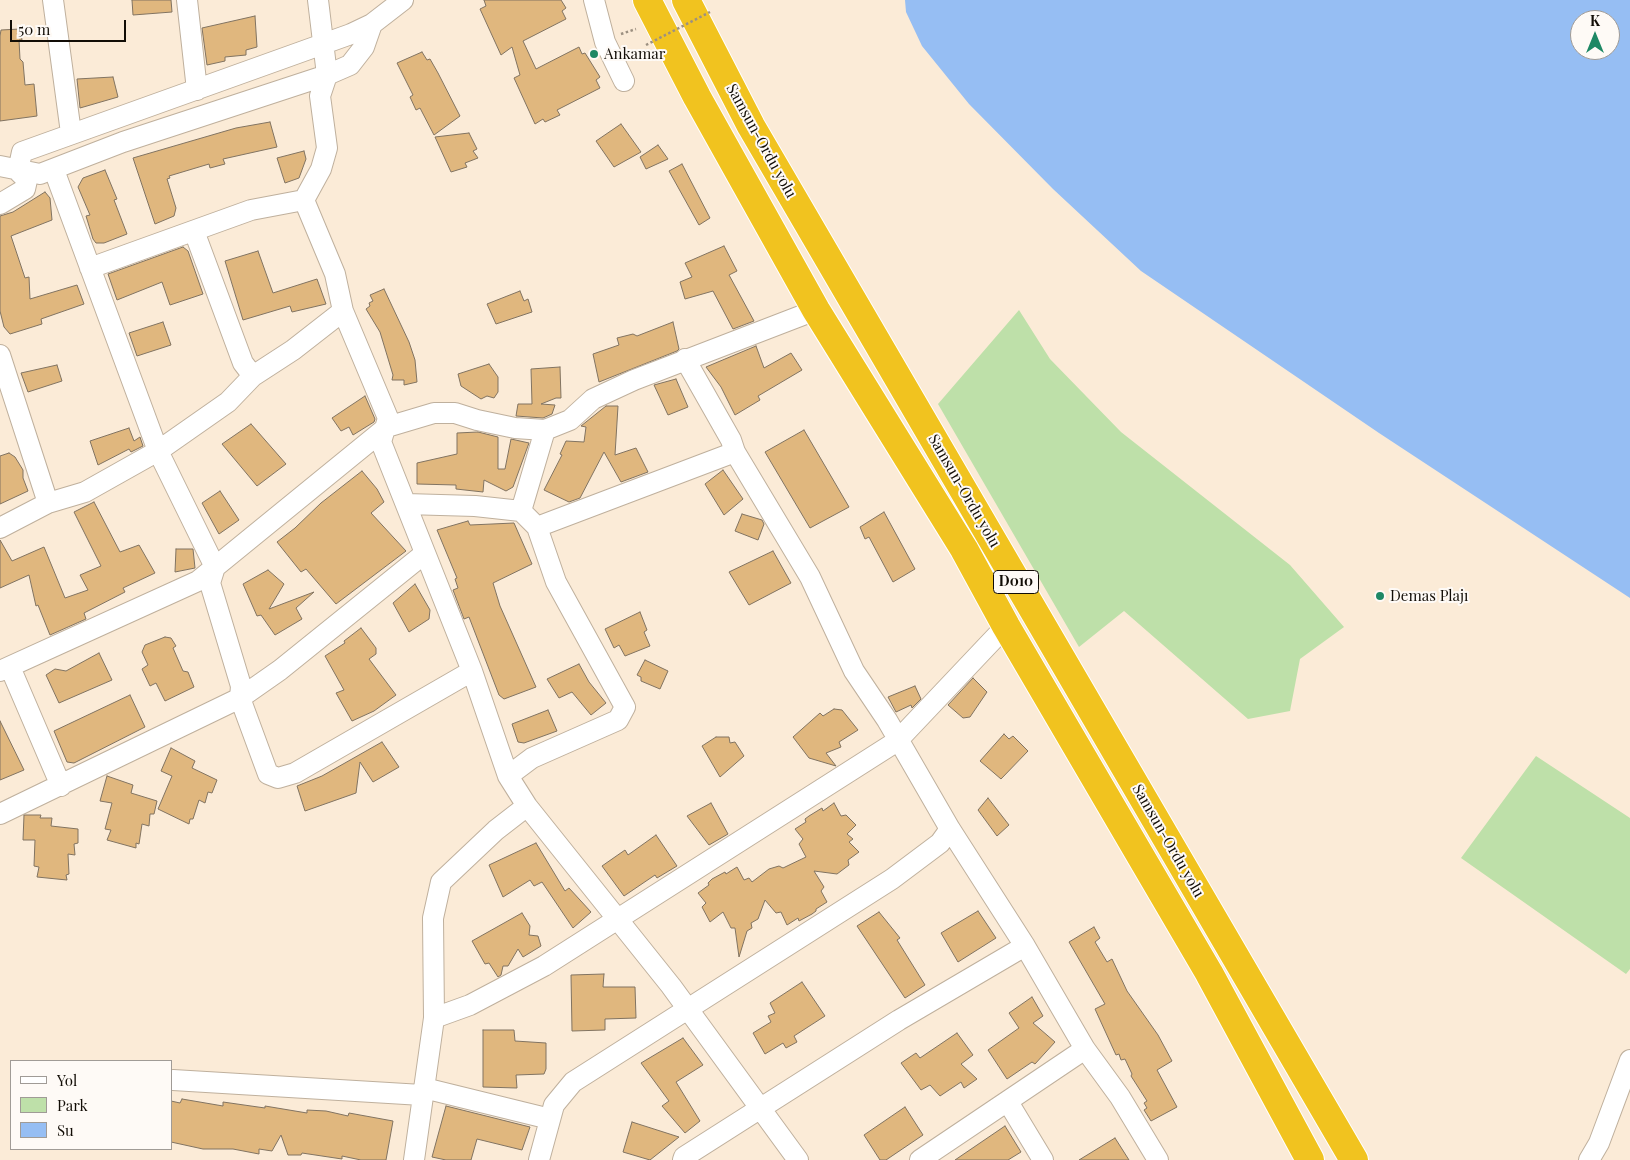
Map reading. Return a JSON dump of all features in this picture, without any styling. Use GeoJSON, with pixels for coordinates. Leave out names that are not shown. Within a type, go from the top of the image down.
{"type":"FeatureCollection","features":[{"type":"Feature","properties":{"kind":"highway","name":"Samsun-Ordu yolu"},"geometry":{"type":"LineString","coordinates":[[647,0],[698,97],[816,310],[964,549],[1006,626],[1209,973],[1310,1160]]}},
{"type":"Feature","properties":{"kind":"highway","name":"Samsun-Ordu yolu"},"geometry":{"type":"LineString","coordinates":[[698,6],[751,126],[1354,1160]]}},
{"type":"Feature","properties":{"kind":"street"},"geometry":{"type":"LineString","coordinates":[[54,0],[71,133]]}},
{"type":"Feature","properties":{"kind":"street"},"geometry":{"type":"LineString","coordinates":[[187,0],[197,90]]}},
{"type":"Feature","properties":{"kind":"street"},"geometry":{"type":"LineString","coordinates":[[304,200],[321,169],[327,148],[320,96],[328,75],[318,0]]}},
{"type":"Feature","properties":{"kind":"street"},"geometry":{"type":"LineString","coordinates":[[9,169],[22,152],[71,133],[197,90],[324,42],[352,34],[372,24],[403,0]]}},
{"type":"Feature","properties":{"kind":"street"},"geometry":{"type":"LineString","coordinates":[[594,0],[605,42],[624,81]]}},
{"type":"Feature","properties":{"kind":"street"},"geometry":{"type":"LineString","coordinates":[[9,169],[40,174],[54,170],[123,142],[328,75],[350,65],[364,47],[372,24]]}},
{"type":"Feature","properties":{"kind":"street"},"geometry":{"type":"LineString","coordinates":[[0,204],[25,189],[27,180],[9,169]]}},
{"type":"Feature","properties":{"kind":"street"},"geometry":{"type":"LineString","coordinates":[[54,170],[158,451],[215,567],[210,583],[241,686],[240,698],[268,774],[278,778],[295,774],[472,671]]}},
{"type":"Feature","properties":{"kind":"street"},"geometry":{"type":"LineString","coordinates":[[90,268],[251,210],[304,200]]}},
{"type":"Feature","properties":{"kind":"street"},"geometry":{"type":"LineString","coordinates":[[304,200],[335,274],[343,311],[388,418],[387,427],[381,442],[472,671],[508,776],[527,806],[618,918],[798,1160]]}},
{"type":"Feature","properties":{"kind":"street"},"geometry":{"type":"LineString","coordinates":[[194,231],[243,363],[253,376]]}},
{"type":"Feature","properties":{"kind":"street"},"geometry":{"type":"LineString","coordinates":[[61,786],[5,669],[198,581],[387,427],[434,412],[455,413],[515,428],[544,430],[570,420],[593,399],[685,359],[816,310]]}},
{"type":"Feature","properties":{"kind":"street"},"geometry":{"type":"LineString","coordinates":[[0,528],[48,503],[85,492],[158,451],[228,402],[253,376],[293,350],[343,311]]}},
{"type":"Feature","properties":{"kind":"street"},"geometry":{"type":"LineString","coordinates":[[0,355],[48,503]]}},
{"type":"Feature","properties":{"kind":"street"},"geometry":{"type":"LineString","coordinates":[[685,359],[736,452],[810,577],[854,671],[899,739],[950,829],[1025,946],[1085,1049],[1120,1096],[1158,1160]]}},
{"type":"Feature","properties":{"kind":"street"},"geometry":{"type":"LineString","coordinates":[[521,511],[544,430]]}},
{"type":"Feature","properties":{"kind":"street"},"geometry":{"type":"LineString","coordinates":[[537,527],[736,452]]}},
{"type":"Feature","properties":{"kind":"street"},"geometry":{"type":"LineString","coordinates":[[406,504],[475,506],[521,511],[537,527],[556,582],[625,707],[618,720],[532,758],[508,776]]}},
{"type":"Feature","properties":{"kind":"street"},"geometry":{"type":"LineString","coordinates":[[0,814],[240,698],[280,670],[424,554]]}},
{"type":"Feature","properties":{"kind":"street"},"geometry":{"type":"LineString","coordinates":[[434,1018],[470,1005],[544,966],[899,739],[1006,626]]}},
{"type":"Feature","properties":{"kind":"street"},"geometry":{"type":"LineString","coordinates":[[414,1160],[434,1018],[433,918],[441,882],[496,830],[527,806]]}},
{"type":"Feature","properties":{"kind":"street"},"geometry":{"type":"LineString","coordinates":[[539,1160],[554,1105],[573,1082],[892,879],[940,842],[950,829]]}},
{"type":"Feature","properties":{"kind":"street"},"geometry":{"type":"LineString","coordinates":[[683,1160],[684,1157],[899,1020],[1025,946]]}},
{"type":"Feature","properties":{"kind":"street"},"geometry":{"type":"LineString","coordinates":[[920,1160],[1085,1049]]}},
{"type":"Feature","properties":{"kind":"street"},"geometry":{"type":"LineString","coordinates":[[1589,1160],[1599,1143],[1630,1060]]}},
{"type":"Feature","properties":{"kind":"street"},"geometry":{"type":"LineString","coordinates":[[173,1080],[423,1091],[550,1119]]}},
{"type":"Feature","properties":{"kind":"street"},"geometry":{"type":"LineString","coordinates":[[1008,1102],[1043,1160]]}},
{"type":"Feature","properties":{"kind":"path"},"geometry":{"type":"LineString","coordinates":[[646,45],[698,6]]}},
{"type":"Feature","properties":{"kind":"green space"},"geometry":{"type":"Polygon","coordinates":[[[1019,310],[1050,359],[1121,432],[1290,565],[1344,627],[1300,659],[1290,711],[1248,719],[1124,611],[1079,647],[938,404],[1019,310]]]}},
{"type":"Feature","properties":{"kind":"green space"},"geometry":{"type":"Polygon","coordinates":[[[1536,756],[1630,818],[1630,969],[1626,974],[1461,858],[1536,756]]]}},
{"type":"Feature","properties":{"kind":"water"},"geometry":{"type":"Polygon","coordinates":[[[905,0],[1630,0],[1630,598],[1379,433],[1141,271],[1053,189],[969,104],[922,46],[906,12],[905,0]]]}},
{"type":"Feature","properties":{"kind":"building"},"geometry":{"type":"Polygon","coordinates":[[[132,0],[171,0],[172,12],[133,15],[132,0]]]}},
{"type":"Feature","properties":{"kind":"building"},"geometry":{"type":"Polygon","coordinates":[[[484,0],[561,0],[566,8],[562,11],[566,19],[523,41],[536,69],[579,47],[582,54],[585,53],[600,77],[596,80],[600,88],[557,110],[560,115],[545,122],[543,119],[535,124],[514,78],[520,75],[512,47],[501,55],[480,9],[486,6],[484,0]]]}},
{"type":"Feature","properties":{"kind":"building"},"geometry":{"type":"Polygon","coordinates":[[[255,16],[257,47],[246,50],[246,55],[225,57],[225,61],[207,65],[202,28],[255,16]]]}},
{"type":"Feature","properties":{"kind":"building"},"geometry":{"type":"Polygon","coordinates":[[[20,29],[22,40],[19,40],[20,59],[23,62],[25,85],[34,84],[37,116],[0,121],[1,30],[20,29]]]}},
{"type":"Feature","properties":{"kind":"building"},"geometry":{"type":"Polygon","coordinates":[[[422,52],[427,60],[430,59],[460,116],[434,135],[420,108],[416,110],[410,97],[413,95],[397,63],[422,52]]]}},
{"type":"Feature","properties":{"kind":"building"},"geometry":{"type":"Polygon","coordinates":[[[113,77],[118,97],[80,108],[77,79],[113,77]]]}},
{"type":"Feature","properties":{"kind":"building"},"geometry":{"type":"Polygon","coordinates":[[[270,122],[277,147],[223,159],[225,164],[210,168],[209,164],[169,176],[170,178],[167,179],[176,208],[174,216],[155,224],[133,158],[236,128],[270,122]]]}},
{"type":"Feature","properties":{"kind":"building"},"geometry":{"type":"Polygon","coordinates":[[[621,124],[641,152],[614,167],[596,141],[621,124]]]}},
{"type":"Feature","properties":{"kind":"building"},"geometry":{"type":"Polygon","coordinates":[[[469,133],[477,149],[473,151],[478,158],[465,163],[467,167],[451,172],[435,137],[469,133]]]}},
{"type":"Feature","properties":{"kind":"building"},"geometry":{"type":"Polygon","coordinates":[[[658,145],[668,159],[646,169],[640,157],[658,145]]]}},
{"type":"Feature","properties":{"kind":"building"},"geometry":{"type":"Polygon","coordinates":[[[304,151],[306,159],[299,178],[285,183],[277,158],[304,151]]]}},
{"type":"Feature","properties":{"kind":"building"},"geometry":{"type":"Polygon","coordinates":[[[682,164],[710,218],[699,225],[669,171],[682,164]]]}},
{"type":"Feature","properties":{"kind":"building"},"geometry":{"type":"Polygon","coordinates":[[[105,170],[117,199],[114,200],[127,234],[104,243],[96,243],[86,216],[90,215],[78,187],[83,178],[105,170]]]}},
{"type":"Feature","properties":{"kind":"building"},"geometry":{"type":"Polygon","coordinates":[[[45,192],[50,198],[52,220],[11,236],[25,278],[29,277],[30,299],[77,285],[84,304],[41,319],[42,324],[10,334],[4,327],[0,311],[0,216],[13,212],[45,192]]]}},
{"type":"Feature","properties":{"kind":"building"},"geometry":{"type":"Polygon","coordinates":[[[724,246],[737,271],[729,275],[754,321],[733,329],[713,291],[685,299],[680,282],[692,277],[685,263],[724,246]]]}},
{"type":"Feature","properties":{"kind":"building"},"geometry":{"type":"Polygon","coordinates":[[[183,247],[188,251],[203,294],[170,305],[162,282],[117,300],[108,274],[183,247]]]}},
{"type":"Feature","properties":{"kind":"building"},"geometry":{"type":"Polygon","coordinates":[[[258,251],[273,293],[317,279],[326,304],[292,312],[290,306],[243,320],[225,261],[258,251]]]}},
{"type":"Feature","properties":{"kind":"building"},"geometry":{"type":"Polygon","coordinates":[[[384,289],[409,342],[415,360],[417,382],[404,385],[404,380],[392,380],[393,375],[380,332],[366,309],[370,306],[369,303],[373,301],[370,295],[384,289]]]}},
{"type":"Feature","properties":{"kind":"building"},"geometry":{"type":"Polygon","coordinates":[[[520,291],[524,301],[528,299],[532,312],[496,324],[487,304],[520,291]]]}},
{"type":"Feature","properties":{"kind":"building"},"geometry":{"type":"Polygon","coordinates":[[[163,322],[171,345],[137,356],[129,333],[163,322]]]}},
{"type":"Feature","properties":{"kind":"building"},"geometry":{"type":"Polygon","coordinates":[[[673,322],[679,349],[677,351],[599,382],[593,354],[619,345],[617,338],[633,334],[637,336],[673,322]]]}},
{"type":"Feature","properties":{"kind":"building"},"geometry":{"type":"Polygon","coordinates":[[[756,346],[764,368],[791,353],[802,370],[758,396],[760,400],[735,415],[721,387],[706,367],[756,346]]]}},
{"type":"Feature","properties":{"kind":"building"},"geometry":{"type":"Polygon","coordinates":[[[489,364],[498,377],[498,392],[494,398],[487,396],[481,399],[461,386],[458,374],[489,364]]]}},
{"type":"Feature","properties":{"kind":"building"},"geometry":{"type":"Polygon","coordinates":[[[57,365],[62,381],[28,392],[21,373],[57,365]]]}},
{"type":"Feature","properties":{"kind":"building"},"geometry":{"type":"Polygon","coordinates":[[[560,367],[561,398],[541,404],[555,405],[552,414],[543,418],[516,416],[518,404],[532,404],[531,369],[560,367]]]}},
{"type":"Feature","properties":{"kind":"building"},"geometry":{"type":"Polygon","coordinates":[[[676,379],[688,407],[668,415],[654,385],[676,379]]]}},
{"type":"Feature","properties":{"kind":"building"},"geometry":{"type":"Polygon","coordinates":[[[365,396],[375,419],[374,422],[353,435],[349,427],[341,431],[332,418],[365,396]]]}},
{"type":"Feature","properties":{"kind":"building"},"geometry":{"type":"Polygon","coordinates":[[[606,406],[618,406],[615,455],[636,448],[648,472],[621,482],[604,452],[580,498],[569,502],[544,490],[562,455],[560,454],[566,441],[584,442],[586,427],[581,426],[606,406]]]}},
{"type":"Feature","properties":{"kind":"building"},"geometry":{"type":"Polygon","coordinates":[[[251,424],[286,464],[257,486],[222,444],[251,424]]]}},
{"type":"Feature","properties":{"kind":"building"},"geometry":{"type":"Polygon","coordinates":[[[129,428],[134,441],[140,437],[143,446],[131,452],[129,449],[98,465],[90,441],[129,428]]]}},
{"type":"Feature","properties":{"kind":"building"},"geometry":{"type":"Polygon","coordinates":[[[804,430],[849,507],[810,528],[765,452],[804,430]]]}},
{"type":"Feature","properties":{"kind":"building"},"geometry":{"type":"Polygon","coordinates":[[[478,432],[498,437],[498,469],[505,469],[511,439],[529,443],[513,487],[506,491],[484,480],[483,492],[456,489],[456,485],[417,484],[417,463],[457,454],[457,433],[478,432]]]}},
{"type":"Feature","properties":{"kind":"building"},"geometry":{"type":"Polygon","coordinates":[[[9,453],[15,457],[23,470],[23,478],[28,491],[0,504],[0,456],[9,453]]]}},
{"type":"Feature","properties":{"kind":"building"},"geometry":{"type":"Polygon","coordinates":[[[723,470],[743,499],[724,515],[705,484],[723,470]]]}},
{"type":"Feature","properties":{"kind":"building"},"geometry":{"type":"Polygon","coordinates":[[[362,471],[377,489],[384,502],[371,513],[406,551],[336,604],[306,569],[301,572],[277,542],[321,503],[362,471]]]}},
{"type":"Feature","properties":{"kind":"building"},"geometry":{"type":"Polygon","coordinates":[[[220,491],[239,520],[219,534],[202,503],[220,491]]]}},
{"type":"Feature","properties":{"kind":"building"},"geometry":{"type":"Polygon","coordinates":[[[94,502],[120,552],[139,545],[155,573],[123,588],[125,592],[84,613],[86,619],[50,635],[38,605],[36,606],[29,575],[0,588],[0,540],[12,561],[44,547],[65,598],[88,590],[80,575],[101,566],[74,512],[94,502]]]}},
{"type":"Feature","properties":{"kind":"building"},"geometry":{"type":"Polygon","coordinates":[[[884,512],[915,569],[893,582],[869,537],[865,539],[860,527],[884,512]]]}},
{"type":"Feature","properties":{"kind":"building"},"geometry":{"type":"Polygon","coordinates":[[[742,514],[762,520],[764,524],[758,540],[735,531],[742,514]]]}},
{"type":"Feature","properties":{"kind":"building"},"geometry":{"type":"Polygon","coordinates":[[[468,521],[470,525],[514,523],[532,564],[493,583],[500,606],[536,687],[504,699],[499,695],[469,617],[464,619],[453,590],[458,588],[455,579],[457,578],[437,530],[468,521]]]}},
{"type":"Feature","properties":{"kind":"building"},"geometry":{"type":"Polygon","coordinates":[[[176,549],[193,549],[195,568],[175,572],[176,549]]]}},
{"type":"Feature","properties":{"kind":"building"},"geometry":{"type":"Polygon","coordinates":[[[773,551],[791,583],[749,605],[729,572],[773,551]]]}},
{"type":"Feature","properties":{"kind":"building"},"geometry":{"type":"Polygon","coordinates":[[[268,570],[284,584],[269,609],[314,592],[296,608],[302,619],[275,635],[261,615],[257,616],[243,584],[268,570]]]}},
{"type":"Feature","properties":{"kind":"building"},"geometry":{"type":"Polygon","coordinates":[[[415,584],[430,610],[429,619],[409,632],[393,603],[415,584]]]}},
{"type":"Feature","properties":{"kind":"building"},"geometry":{"type":"Polygon","coordinates":[[[640,612],[647,630],[644,632],[650,646],[625,656],[619,645],[614,648],[605,629],[640,612]]]}},
{"type":"Feature","properties":{"kind":"building"},"geometry":{"type":"Polygon","coordinates":[[[361,628],[376,648],[376,654],[369,659],[396,695],[374,711],[352,721],[336,693],[344,690],[325,656],[345,643],[344,641],[361,628]]]}},
{"type":"Feature","properties":{"kind":"building"},"geometry":{"type":"Polygon","coordinates":[[[165,637],[171,638],[176,646],[173,648],[183,671],[188,672],[194,687],[165,701],[156,683],[150,686],[142,669],[148,665],[142,652],[145,645],[165,637]]]}},
{"type":"Feature","properties":{"kind":"building"},"geometry":{"type":"Polygon","coordinates":[[[99,653],[112,680],[59,703],[46,675],[55,669],[66,671],[99,653]]]}},
{"type":"Feature","properties":{"kind":"building"},"geometry":{"type":"Polygon","coordinates":[[[645,660],[668,671],[660,689],[641,681],[641,677],[637,675],[645,660]]]}},
{"type":"Feature","properties":{"kind":"building"},"geometry":{"type":"Polygon","coordinates":[[[579,664],[589,682],[606,703],[591,715],[572,692],[559,698],[547,679],[579,664]]]}},
{"type":"Feature","properties":{"kind":"building"},"geometry":{"type":"Polygon","coordinates":[[[973,678],[987,692],[970,717],[963,718],[948,705],[973,678]]]}},
{"type":"Feature","properties":{"kind":"building"},"geometry":{"type":"Polygon","coordinates":[[[915,686],[921,699],[912,708],[911,705],[896,712],[888,697],[915,686]]]}},
{"type":"Feature","properties":{"kind":"building"},"geometry":{"type":"Polygon","coordinates":[[[130,695],[145,727],[74,763],[67,762],[54,731],[130,695]]]}},
{"type":"Feature","properties":{"kind":"building"},"geometry":{"type":"Polygon","coordinates":[[[834,709],[842,710],[858,730],[839,742],[841,747],[826,753],[836,766],[809,758],[793,737],[820,713],[823,716],[834,709]]]}},
{"type":"Feature","properties":{"kind":"building"},"geometry":{"type":"Polygon","coordinates":[[[548,710],[557,731],[524,743],[518,742],[512,724],[548,710]]]}},
{"type":"Feature","properties":{"kind":"building"},"geometry":{"type":"Polygon","coordinates":[[[0,721],[24,770],[0,780],[0,721]]]}},
{"type":"Feature","properties":{"kind":"building"},"geometry":{"type":"Polygon","coordinates":[[[1004,734],[1009,739],[1013,736],[1028,751],[1001,779],[980,761],[1004,734]]]}},
{"type":"Feature","properties":{"kind":"building"},"geometry":{"type":"Polygon","coordinates":[[[716,737],[729,737],[730,743],[735,742],[744,756],[720,777],[702,746],[716,737]]]}},
{"type":"Feature","properties":{"kind":"building"},"geometry":{"type":"Polygon","coordinates":[[[382,742],[399,767],[373,782],[360,762],[356,793],[305,811],[297,786],[322,776],[382,742]]]}},
{"type":"Feature","properties":{"kind":"building"},"geometry":{"type":"Polygon","coordinates":[[[171,748],[195,761],[192,768],[217,780],[212,793],[208,792],[205,803],[199,800],[193,819],[190,819],[189,824],[158,809],[172,776],[161,771],[171,748]]]}},
{"type":"Feature","properties":{"kind":"building"},"geometry":{"type":"Polygon","coordinates":[[[107,776],[133,785],[131,793],[157,801],[154,814],[150,814],[149,826],[142,824],[139,844],[136,843],[136,848],[107,840],[111,830],[105,829],[112,803],[100,801],[107,776]]]}},
{"type":"Feature","properties":{"kind":"building"},"geometry":{"type":"Polygon","coordinates":[[[988,798],[1009,825],[997,836],[978,810],[988,798]]]}},
{"type":"Feature","properties":{"kind":"building"},"geometry":{"type":"Polygon","coordinates":[[[711,803],[728,834],[709,845],[687,816],[711,803]]]}},
{"type":"Feature","properties":{"kind":"building"},"geometry":{"type":"Polygon","coordinates":[[[834,803],[841,816],[846,815],[856,825],[847,834],[853,839],[849,842],[859,852],[848,860],[849,865],[837,874],[814,871],[824,887],[821,891],[827,902],[812,914],[799,921],[798,918],[787,925],[781,912],[776,913],[765,900],[758,919],[751,923],[752,928],[747,931],[739,957],[735,928],[731,928],[723,912],[710,922],[702,907],[706,903],[698,893],[709,885],[708,883],[712,879],[725,872],[726,874],[737,867],[744,880],[749,878],[752,882],[769,869],[779,866],[783,868],[806,857],[799,844],[803,839],[795,829],[806,822],[805,819],[809,816],[822,808],[823,811],[834,803]]]}},
{"type":"Feature","properties":{"kind":"building"},"geometry":{"type":"Polygon","coordinates":[[[24,815],[41,815],[40,818],[52,818],[51,826],[78,829],[78,843],[74,844],[75,855],[68,854],[69,874],[66,875],[67,880],[37,877],[39,867],[34,866],[35,840],[23,840],[24,815]]]}},
{"type":"Feature","properties":{"kind":"building"},"geometry":{"type":"Polygon","coordinates":[[[656,835],[677,866],[657,878],[655,875],[624,896],[602,866],[625,850],[628,855],[656,835]]]}},
{"type":"Feature","properties":{"kind":"building"},"geometry":{"type":"Polygon","coordinates":[[[536,843],[565,891],[569,888],[591,912],[573,928],[542,882],[534,886],[530,880],[503,897],[489,865],[536,843]]]}},
{"type":"Feature","properties":{"kind":"building"},"geometry":{"type":"Polygon","coordinates":[[[978,911],[996,938],[958,962],[941,933],[978,911]]]}},
{"type":"Feature","properties":{"kind":"building"},"geometry":{"type":"Polygon","coordinates":[[[879,912],[900,938],[897,940],[925,985],[905,998],[857,926],[879,912]]]}},
{"type":"Feature","properties":{"kind":"building"},"geometry":{"type":"Polygon","coordinates":[[[522,913],[530,926],[529,935],[538,936],[541,946],[523,957],[518,949],[508,966],[503,966],[501,975],[498,977],[489,963],[485,964],[472,941],[522,913]]]}},
{"type":"Feature","properties":{"kind":"building"},"geometry":{"type":"Polygon","coordinates":[[[1094,927],[1100,938],[1095,942],[1107,962],[1112,959],[1127,991],[1158,1035],[1172,1061],[1157,1070],[1177,1107],[1151,1121],[1144,1110],[1147,1108],[1144,1103],[1147,1101],[1131,1076],[1132,1074],[1125,1059],[1121,1060],[1119,1054],[1116,1055],[1095,1009],[1105,1004],[1069,942],[1094,927]]]}},
{"type":"Feature","properties":{"kind":"building"},"geometry":{"type":"Polygon","coordinates":[[[604,974],[603,987],[635,987],[636,1018],[605,1019],[605,1030],[572,1031],[571,975],[604,974]]]}},
{"type":"Feature","properties":{"kind":"building"},"geometry":{"type":"Polygon","coordinates":[[[802,982],[825,1016],[794,1036],[797,1042],[786,1048],[783,1043],[765,1054],[753,1033],[771,1022],[768,1016],[775,1013],[770,1003],[802,982]]]}},
{"type":"Feature","properties":{"kind":"building"},"geometry":{"type":"Polygon","coordinates":[[[1032,997],[1043,1016],[1033,1023],[1055,1042],[1035,1064],[1032,1062],[1007,1079],[988,1050],[1019,1028],[1009,1013],[1032,997]]]}},
{"type":"Feature","properties":{"kind":"building"},"geometry":{"type":"Polygon","coordinates":[[[483,1030],[514,1030],[515,1041],[546,1043],[546,1069],[544,1074],[516,1075],[517,1088],[483,1087],[483,1030]]]}},
{"type":"Feature","properties":{"kind":"building"},"geometry":{"type":"Polygon","coordinates":[[[957,1033],[973,1055],[961,1064],[977,1079],[964,1088],[961,1082],[940,1096],[930,1085],[921,1090],[901,1063],[916,1053],[920,1058],[957,1033]]]}},
{"type":"Feature","properties":{"kind":"building"},"geometry":{"type":"Polygon","coordinates":[[[683,1038],[703,1065],[676,1082],[700,1121],[685,1133],[662,1106],[669,1101],[641,1063],[683,1038]]]}},
{"type":"Feature","properties":{"kind":"building"},"geometry":{"type":"Polygon","coordinates":[[[182,1099],[223,1106],[223,1102],[307,1113],[307,1110],[326,1111],[348,1116],[349,1113],[393,1121],[386,1160],[361,1160],[342,1156],[342,1159],[302,1153],[301,1155],[288,1155],[281,1135],[272,1151],[259,1149],[259,1154],[233,1149],[203,1149],[172,1142],[172,1101],[180,1103],[182,1099]]]}},
{"type":"Feature","properties":{"kind":"building"},"geometry":{"type":"Polygon","coordinates":[[[446,1106],[530,1127],[522,1150],[477,1139],[471,1160],[446,1160],[432,1157],[446,1106]]]}},
{"type":"Feature","properties":{"kind":"building"},"geometry":{"type":"Polygon","coordinates":[[[905,1107],[923,1135],[886,1160],[880,1160],[864,1135],[905,1107]]]}},
{"type":"Feature","properties":{"kind":"building"},"geometry":{"type":"Polygon","coordinates":[[[632,1122],[679,1137],[650,1160],[623,1152],[632,1122]]]}},
{"type":"Feature","properties":{"kind":"building"},"geometry":{"type":"Polygon","coordinates":[[[1005,1126],[1021,1152],[1008,1160],[955,1160],[1005,1126]]]}},
{"type":"Feature","properties":{"kind":"building"},"geometry":{"type":"Polygon","coordinates":[[[1115,1138],[1129,1160],[1079,1160],[1115,1138]]]}},
{"type":"Feature","properties":{"kind":"place","name":"Ankamar"},"geometry":{"type":"Point","coordinates":[594,54]}},
{"type":"Feature","properties":{"kind":"place","name":"Demas Plajı"},"geometry":{"type":"Point","coordinates":[1380,596]}}]}
